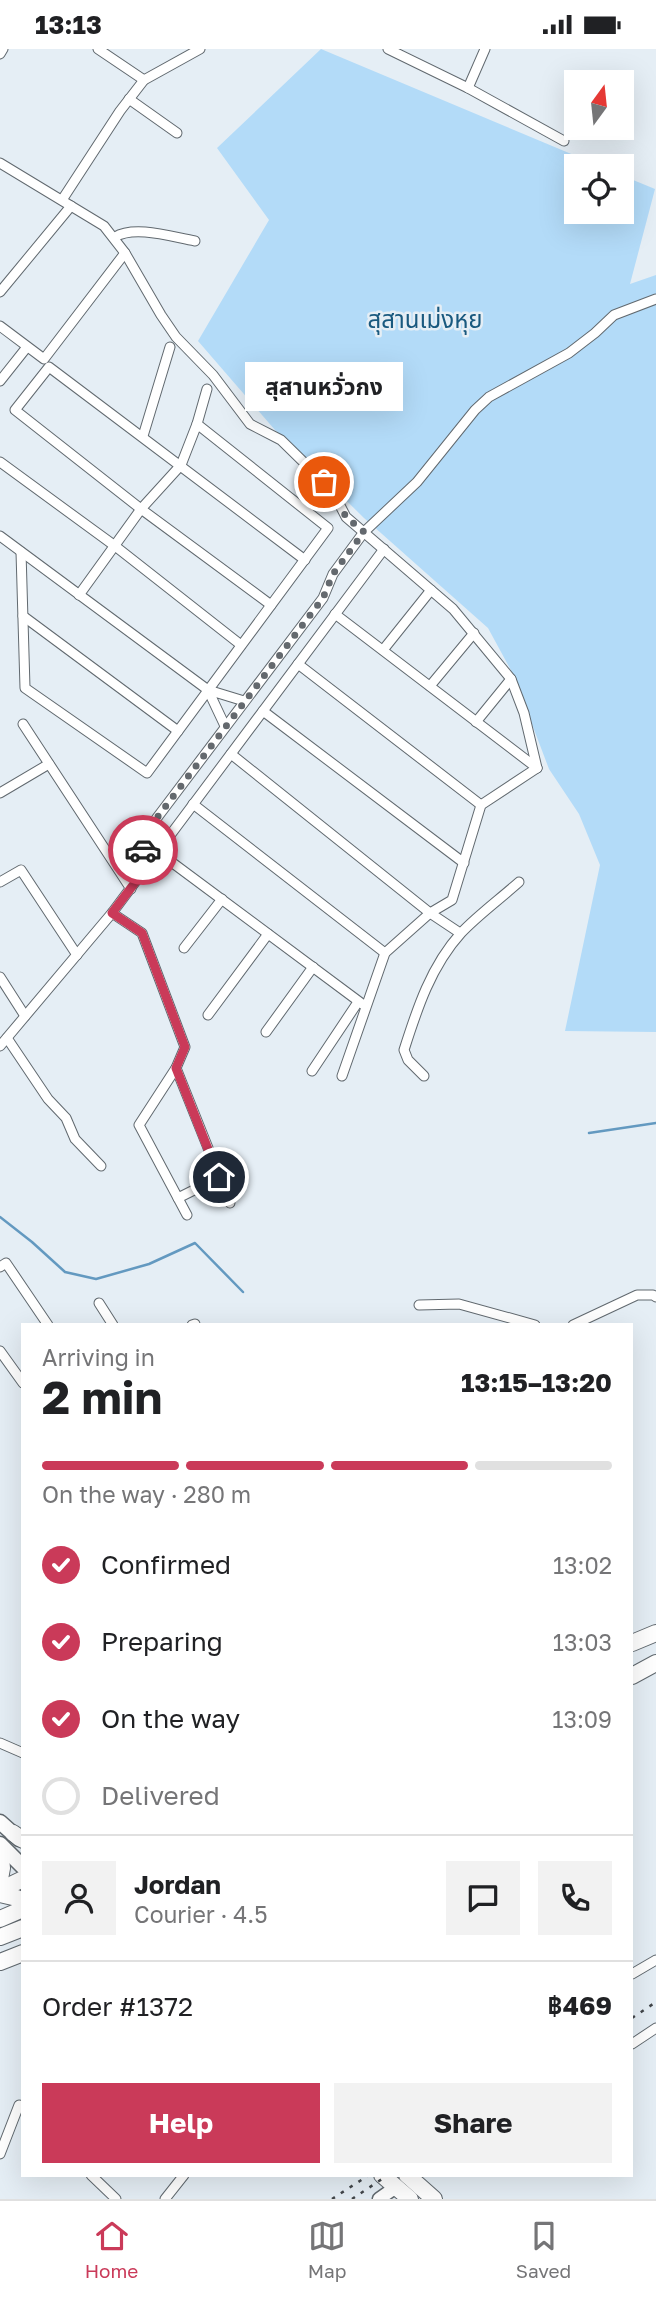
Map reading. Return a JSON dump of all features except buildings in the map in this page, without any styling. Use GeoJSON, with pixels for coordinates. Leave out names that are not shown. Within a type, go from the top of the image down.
{"type":"FeatureCollection","features":[{"type":"Feature","properties":{"kind":"highway"},"geometry":{"type":"LineString","coordinates":[[633,1637],[656,1631]]}},
{"type":"Feature","properties":{"kind":"highway"},"geometry":{"type":"LineString","coordinates":[[633,1642],[656,1631]]}},
{"type":"Feature","properties":{"kind":"highway"},"geometry":{"type":"LineString","coordinates":[[633,1668],[656,1661]]}},
{"type":"Feature","properties":{"kind":"highway"},"geometry":{"type":"LineString","coordinates":[[633,1675],[656,1661]]}},
{"type":"Feature","properties":{"kind":"highway"},"geometry":{"type":"LineString","coordinates":[[0,1846],[0,1879]]}},
{"type":"Feature","properties":{"kind":"highway"},"geometry":{"type":"LineString","coordinates":[[0,1892],[21,1880]]}},
{"type":"Feature","properties":{"kind":"highway"},"geometry":{"type":"LineString","coordinates":[[0,1892],[21,1901]]}},
{"type":"Feature","properties":{"kind":"highway"},"geometry":{"type":"LineString","coordinates":[[0,1919],[21,1910]]}},
{"type":"Feature","properties":{"kind":"highway"},"geometry":{"type":"LineString","coordinates":[[0,1937],[21,1929]]}},
{"type":"Feature","properties":{"kind":"highway"},"geometry":{"type":"LineString","coordinates":[[1,1962],[21,1954]]}},
{"type":"Feature","properties":{"kind":"highway"},"geometry":{"type":"LineString","coordinates":[[388,2177],[411,2185],[434,2199]]}},
{"type":"Feature","properties":{"kind":"main road"},"geometry":{"type":"LineString","coordinates":[[0,1822],[20,1838]]}},
{"type":"Feature","properties":{"kind":"main road"},"geometry":{"type":"LineString","coordinates":[[0,1846],[21,1865]]}},
{"type":"Feature","properties":{"kind":"street"},"geometry":{"type":"LineString","coordinates":[[0,54],[3,49]]}},
{"type":"Feature","properties":{"kind":"street"},"geometry":{"type":"LineString","coordinates":[[98,49],[144,80]]}},
{"type":"Feature","properties":{"kind":"street"},"geometry":{"type":"LineString","coordinates":[[0,292],[66,203],[129,99],[144,80],[200,49]]}},
{"type":"Feature","properties":{"kind":"street"},"geometry":{"type":"LineString","coordinates":[[388,49],[468,88],[564,141]]}},
{"type":"Feature","properties":{"kind":"street"},"geometry":{"type":"LineString","coordinates":[[468,88],[485,49]]}},
{"type":"Feature","properties":{"kind":"street"},"geometry":{"type":"LineString","coordinates":[[129,99],[177,133]]}},
{"type":"Feature","properties":{"kind":"street"},"geometry":{"type":"LineString","coordinates":[[0,163],[104,226],[115,237],[160,315],[176,337],[213,375],[250,424],[281,440],[332,490],[346,517],[453,609],[511,679],[524,713],[537,768]]}},
{"type":"Feature","properties":{"kind":"street"},"geometry":{"type":"LineString","coordinates":[[115,237],[129,231],[195,241]]}},
{"type":"Feature","properties":{"kind":"street"},"geometry":{"type":"LineString","coordinates":[[0,326],[44,359],[125,253]]}},
{"type":"Feature","properties":{"kind":"street"},"geometry":{"type":"LineString","coordinates":[[137,880],[147,831],[323,598],[333,574],[364,532],[416,482],[467,418],[489,397],[569,353],[614,315],[656,299]]}},
{"type":"Feature","properties":{"kind":"street"},"geometry":{"type":"LineString","coordinates":[[0,381],[27,347]]}},
{"type":"Feature","properties":{"kind":"street"},"geometry":{"type":"LineString","coordinates":[[143,436],[170,347]]}},
{"type":"Feature","properties":{"kind":"street"},"geometry":{"type":"LineString","coordinates":[[271,605],[141,509],[15,410],[49,367],[304,560]]}},
{"type":"Feature","properties":{"kind":"street"},"geometry":{"type":"LineString","coordinates":[[79,595],[141,509],[181,465],[207,389]]}},
{"type":"Feature","properties":{"kind":"street"},"geometry":{"type":"LineString","coordinates":[[21,552],[25,688],[147,773],[328,528],[197,424]]}},
{"type":"Feature","properties":{"kind":"street"},"geometry":{"type":"LineString","coordinates":[[0,462],[115,546],[241,645]]}},
{"type":"Feature","properties":{"kind":"street"},"geometry":{"type":"LineString","coordinates":[[0,536],[208,690],[244,701]]}},
{"type":"Feature","properties":{"kind":"street"},"geometry":{"type":"LineString","coordinates":[[101,1166],[75,1139],[66,1118],[3,1042],[131,889],[384,549]]}},
{"type":"Feature","properties":{"kind":"street"},"geometry":{"type":"LineString","coordinates":[[383,650],[431,590]]}},
{"type":"Feature","properties":{"kind":"street"},"geometry":{"type":"LineString","coordinates":[[335,614],[537,768]]}},
{"type":"Feature","properties":{"kind":"street"},"geometry":{"type":"LineString","coordinates":[[23,616],[178,731]]}},
{"type":"Feature","properties":{"kind":"street"},"geometry":{"type":"LineString","coordinates":[[430,686],[474,633]]}},
{"type":"Feature","properties":{"kind":"street"},"geometry":{"type":"LineString","coordinates":[[298,664],[481,805]]}},
{"type":"Feature","properties":{"kind":"street"},"geometry":{"type":"LineString","coordinates":[[476,722],[511,679]]}},
{"type":"Feature","properties":{"kind":"street"},"geometry":{"type":"LineString","coordinates":[[208,690],[225,726]]}},
{"type":"Feature","properties":{"kind":"street"},"geometry":{"type":"LineString","coordinates":[[263,711],[464,863]]}},
{"type":"Feature","properties":{"kind":"street"},"geometry":{"type":"LineString","coordinates":[[23,724],[131,889]]}},
{"type":"Feature","properties":{"kind":"street"},"geometry":{"type":"LineString","coordinates":[[231,754],[430,913],[460,933]]}},
{"type":"Feature","properties":{"kind":"street"},"geometry":{"type":"LineString","coordinates":[[0,793],[50,764]]}},
{"type":"Feature","properties":{"kind":"street"},"geometry":{"type":"LineString","coordinates":[[342,1076],[361,1004],[385,953],[430,913],[452,900],[481,805],[537,768]]}},
{"type":"Feature","properties":{"kind":"street"},"geometry":{"type":"LineString","coordinates":[[193,804],[385,953]]}},
{"type":"Feature","properties":{"kind":"street"},"geometry":{"type":"LineString","coordinates":[[158,852],[361,1004]]}},
{"type":"Feature","properties":{"kind":"street"},"geometry":{"type":"LineString","coordinates":[[0,882],[21,870],[77,955]]}},
{"type":"Feature","properties":{"kind":"street"},"geometry":{"type":"LineString","coordinates":[[424,1076],[408,1060],[404,1050],[432,975],[460,933],[519,882]]}},
{"type":"Feature","properties":{"kind":"street"},"geometry":{"type":"LineString","coordinates":[[184,948],[222,899]]}},
{"type":"Feature","properties":{"kind":"street"},"geometry":{"type":"LineString","coordinates":[[112,913],[142,933],[185,1047],[176,1068],[139,1125],[187,1215]]}},
{"type":"Feature","properties":{"kind":"street"},"geometry":{"type":"LineString","coordinates":[[208,1015],[268,934]]}},
{"type":"Feature","properties":{"kind":"street"},"geometry":{"type":"LineString","coordinates":[[267,1032],[313,967]]}},
{"type":"Feature","properties":{"kind":"street"},"geometry":{"type":"LineString","coordinates":[[0,977],[25,1016]]}},
{"type":"Feature","properties":{"kind":"street"},"geometry":{"type":"LineString","coordinates":[[312,1071],[361,1004]]}},
{"type":"Feature","properties":{"kind":"street"},"geometry":{"type":"LineString","coordinates":[[176,1068],[230,1203]]}},
{"type":"Feature","properties":{"kind":"street"},"geometry":{"type":"LineString","coordinates":[[178,1198],[219,1177]]}},
{"type":"Feature","properties":{"kind":"street"},"geometry":{"type":"LineString","coordinates":[[1,1265],[6,1263],[46,1323]]}},
{"type":"Feature","properties":{"kind":"street"},"geometry":{"type":"LineString","coordinates":[[577,1323],[637,1295],[656,1297]]}},
{"type":"Feature","properties":{"kind":"street"},"geometry":{"type":"LineString","coordinates":[[99,1303],[112,1323]]}},
{"type":"Feature","properties":{"kind":"street"},"geometry":{"type":"LineString","coordinates":[[419,1304],[459,1304],[528,1323]]}},
{"type":"Feature","properties":{"kind":"street"},"geometry":{"type":"LineString","coordinates":[[0,1351],[21,1380]]}},
{"type":"Feature","properties":{"kind":"street"},"geometry":{"type":"LineString","coordinates":[[0,1743],[21,1752]]}},
{"type":"Feature","properties":{"kind":"street"},"geometry":{"type":"LineString","coordinates":[[633,1973],[656,1961]]}},
{"type":"Feature","properties":{"kind":"street"},"geometry":{"type":"LineString","coordinates":[[1,1962],[21,1963]]}},
{"type":"Feature","properties":{"kind":"street"},"geometry":{"type":"LineString","coordinates":[[633,2043],[656,2028]]}},
{"type":"Feature","properties":{"kind":"street"},"geometry":{"type":"LineString","coordinates":[[0,2154],[21,2106]]}},
{"type":"Feature","properties":{"kind":"street"},"geometry":{"type":"LineString","coordinates":[[93,2177],[116,2199]]}},
{"type":"Feature","properties":{"kind":"street"},"geometry":{"type":"LineString","coordinates":[[165,2199],[182,2177]]}},
{"type":"Feature","properties":{"kind":"street"},"geometry":{"type":"LineString","coordinates":[[379,2199],[411,2185]]}},
{"type":"Feature","properties":{"kind":"green space","name":"สุสานเม่งหุย"},"geometry":{"type":"Polygon","coordinates":[[[321,49],[571,154],[564,154],[564,224],[634,224],[634,180],[655,189],[630,284],[656,275],[656,1032],[565,1031],[600,865],[579,814],[549,769],[513,674],[488,628],[364,518],[275,430],[198,341],[269,220],[217,148],[321,49]]]}},
{"type":"Feature","properties":{"kind":"waterway"},"geometry":{"type":"LineString","coordinates":[[589,1133],[656,1123]]}},
{"type":"Feature","properties":{"kind":"waterway"},"geometry":{"type":"LineString","coordinates":[[0,1217],[65,1272],[96,1279],[149,1264],[195,1243],[243,1292]]}},
{"type":"Feature","properties":{"kind":"railway"},"geometry":{"type":"LineString","coordinates":[[633,2017],[656,2002]]}},
{"type":"Feature","properties":{"kind":"railway"},"geometry":{"type":"LineString","coordinates":[[332,2199],[366,2177]]}},
{"type":"Feature","properties":{"kind":"railway"},"geometry":{"type":"LineString","coordinates":[[352,2199],[385,2177]]}},
{"type":"Feature","properties":{"kind":"way so far"},"geometry":{"type":"LineString","coordinates":[[143,850],[147,831],[323,598],[333,574],[364,532],[346,517],[332,490],[324,482]]}},
{"type":"Feature","properties":{"kind":"place","name":"สุสานหวั่วกง"},"geometry":{"type":"Point","coordinates":[324,482]}},
{"type":"Feature","properties":{"kind":"route"},"geometry":{"type":"LineString","coordinates":[[143,850],[137,880],[112,913],[142,933],[185,1047],[176,1068],[219,1177]]}}]}
